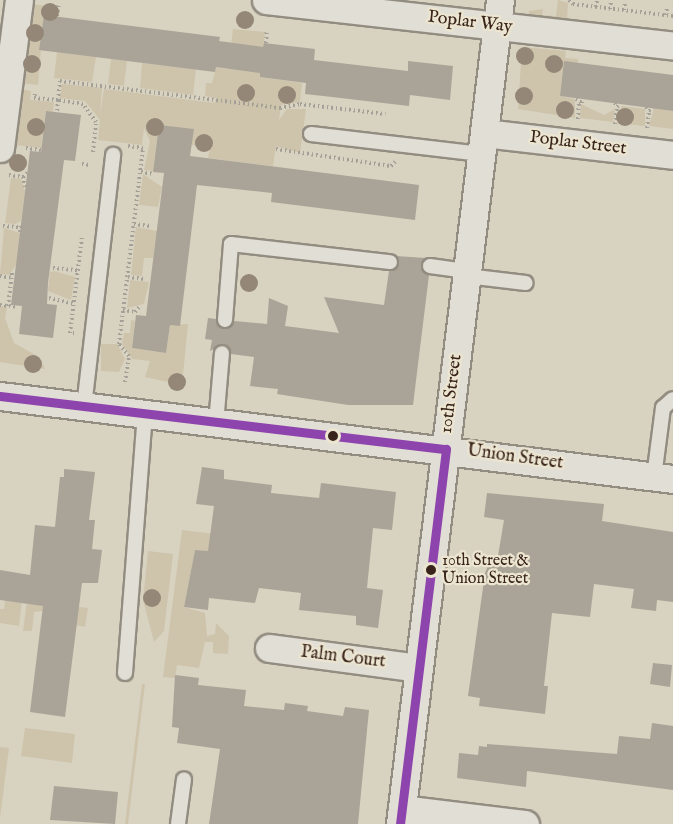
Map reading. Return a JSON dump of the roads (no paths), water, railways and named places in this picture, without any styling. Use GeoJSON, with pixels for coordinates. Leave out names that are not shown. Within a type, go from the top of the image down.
{"type":"FeatureCollection","features":[{"type":"Feature","properties":{"kind":"street"},"geometry":{"type":"LineString","coordinates":[[0,148],[19,0]]}},
{"type":"Feature","properties":{"kind":"street","name":"Poplar Way"},"geometry":{"type":"LineString","coordinates":[[266,0],[673,46]]}},
{"type":"Feature","properties":{"kind":"street","name":"10th Street"},"geometry":{"type":"LineString","coordinates":[[401,816],[500,0]]}},
{"type":"Feature","properties":{"kind":"street","name":"Poplar Street"},"geometry":{"type":"LineString","coordinates":[[482,144],[673,155]]}},
{"type":"Feature","properties":{"kind":"street","name":"Union Street"},"geometry":{"type":"LineString","coordinates":[[0,396],[216,424],[446,449],[663,478]]}},
{"type":"Feature","properties":{"kind":"street","name":"Palm Court"},"geometry":{"type":"LineString","coordinates":[[269,648],[418,668]]}},
{"type":"Feature","properties":{"kind":"street"},"geometry":{"type":"LineString","coordinates":[[401,816],[525,824]]}},
{"type":"Feature","properties":{"kind":"lane"},"geometry":{"type":"LineString","coordinates":[[311,134],[482,144]]}},
{"type":"Feature","properties":{"kind":"lane"},"geometry":{"type":"LineString","coordinates":[[84,407],[118,150]]}},
{"type":"Feature","properties":{"kind":"lane"},"geometry":{"type":"LineString","coordinates":[[225,320],[231,244],[390,262]]}},
{"type":"Feature","properties":{"kind":"lane"},"geometry":{"type":"LineString","coordinates":[[430,266],[526,283]]}},
{"type":"Feature","properties":{"kind":"lane"},"geometry":{"type":"LineString","coordinates":[[216,424],[222,353]]}},
{"type":"Feature","properties":{"kind":"lane"},"geometry":{"type":"LineString","coordinates":[[663,478],[663,408],[673,399]]}},
{"type":"Feature","properties":{"kind":"lane"},"geometry":{"type":"LineString","coordinates":[[125,673],[145,415]]}},
{"type":"Feature","properties":{"kind":"lane"},"geometry":{"type":"LineString","coordinates":[[178,824],[184,779]]}},
{"type":"Feature","properties":{"kind":"place","name":"10th Street & Union Street"},"geometry":{"type":"Point","coordinates":[431,570]}}]}
